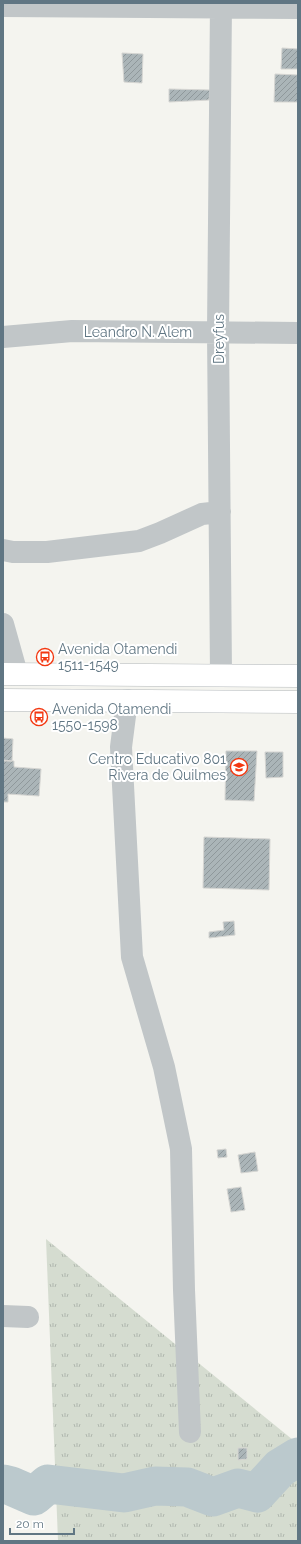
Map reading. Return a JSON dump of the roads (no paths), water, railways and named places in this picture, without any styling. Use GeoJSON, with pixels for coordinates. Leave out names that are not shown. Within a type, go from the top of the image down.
{"type":"FeatureCollection","features":[{"type":"Feature","properties":{"kind":"main road"},"geometry":{"type":"LineString","coordinates":[[10,674],[221,674],[298,676]]}},
{"type":"Feature","properties":{"kind":"main road"},"geometry":{"type":"LineString","coordinates":[[3,700],[298,702]]}},
{"type":"Feature","properties":{"kind":"street"},"geometry":{"type":"LineString","coordinates":[[3,6],[220,5],[298,8]]}},
{"type":"Feature","properties":{"kind":"street","name":"Dreyfus"},"geometry":{"type":"LineString","coordinates":[[220,5],[218,332],[221,674]]}},
{"type":"Feature","properties":{"kind":"street","name":"Leandro N. Alem"},"geometry":{"type":"LineString","coordinates":[[3,337],[72,331],[298,334]]}},
{"type":"Feature","properties":{"kind":"street"},"geometry":{"type":"LineString","coordinates":[[3,550],[13,552],[47,552],[139,541],[202,514],[220,512]]}},
{"type":"Feature","properties":{"kind":"street"},"geometry":{"type":"LineString","coordinates":[[3,624],[10,674]]}},
{"type":"Feature","properties":{"kind":"street"},"geometry":{"type":"LineString","coordinates":[[45,674],[46,700]]}},
{"type":"Feature","properties":{"kind":"street"},"geometry":{"type":"LineString","coordinates":[[127,700],[121,747],[132,957],[164,1067],[181,1149],[184,1290],[190,1432]]}},
{"type":"Feature","properties":{"kind":"street"},"geometry":{"type":"LineString","coordinates":[[3,1316],[28,1317]]}},
{"type":"Feature","properties":{"kind":"waterway"},"geometry":{"type":"LineString","coordinates":[[3,1484],[34,1496],[48,1484],[124,1493],[155,1486],[187,1487],[213,1497],[238,1488],[257,1493],[280,1468],[298,1457]]}},
{"type":"Feature","properties":{"kind":"place","name":"Avenida Otamendi 1511-1549"},"geometry":{"type":"Point","coordinates":[45,657]}},
{"type":"Feature","properties":{"kind":"place","name":"Avenida Otamendi 1550-1598"},"geometry":{"type":"Point","coordinates":[39,717]}},
{"type":"Feature","properties":{"kind":"place","name":"Centro Educativo 801 Rivera de Quilmes"},"geometry":{"type":"Point","coordinates":[239,767]}}]}
